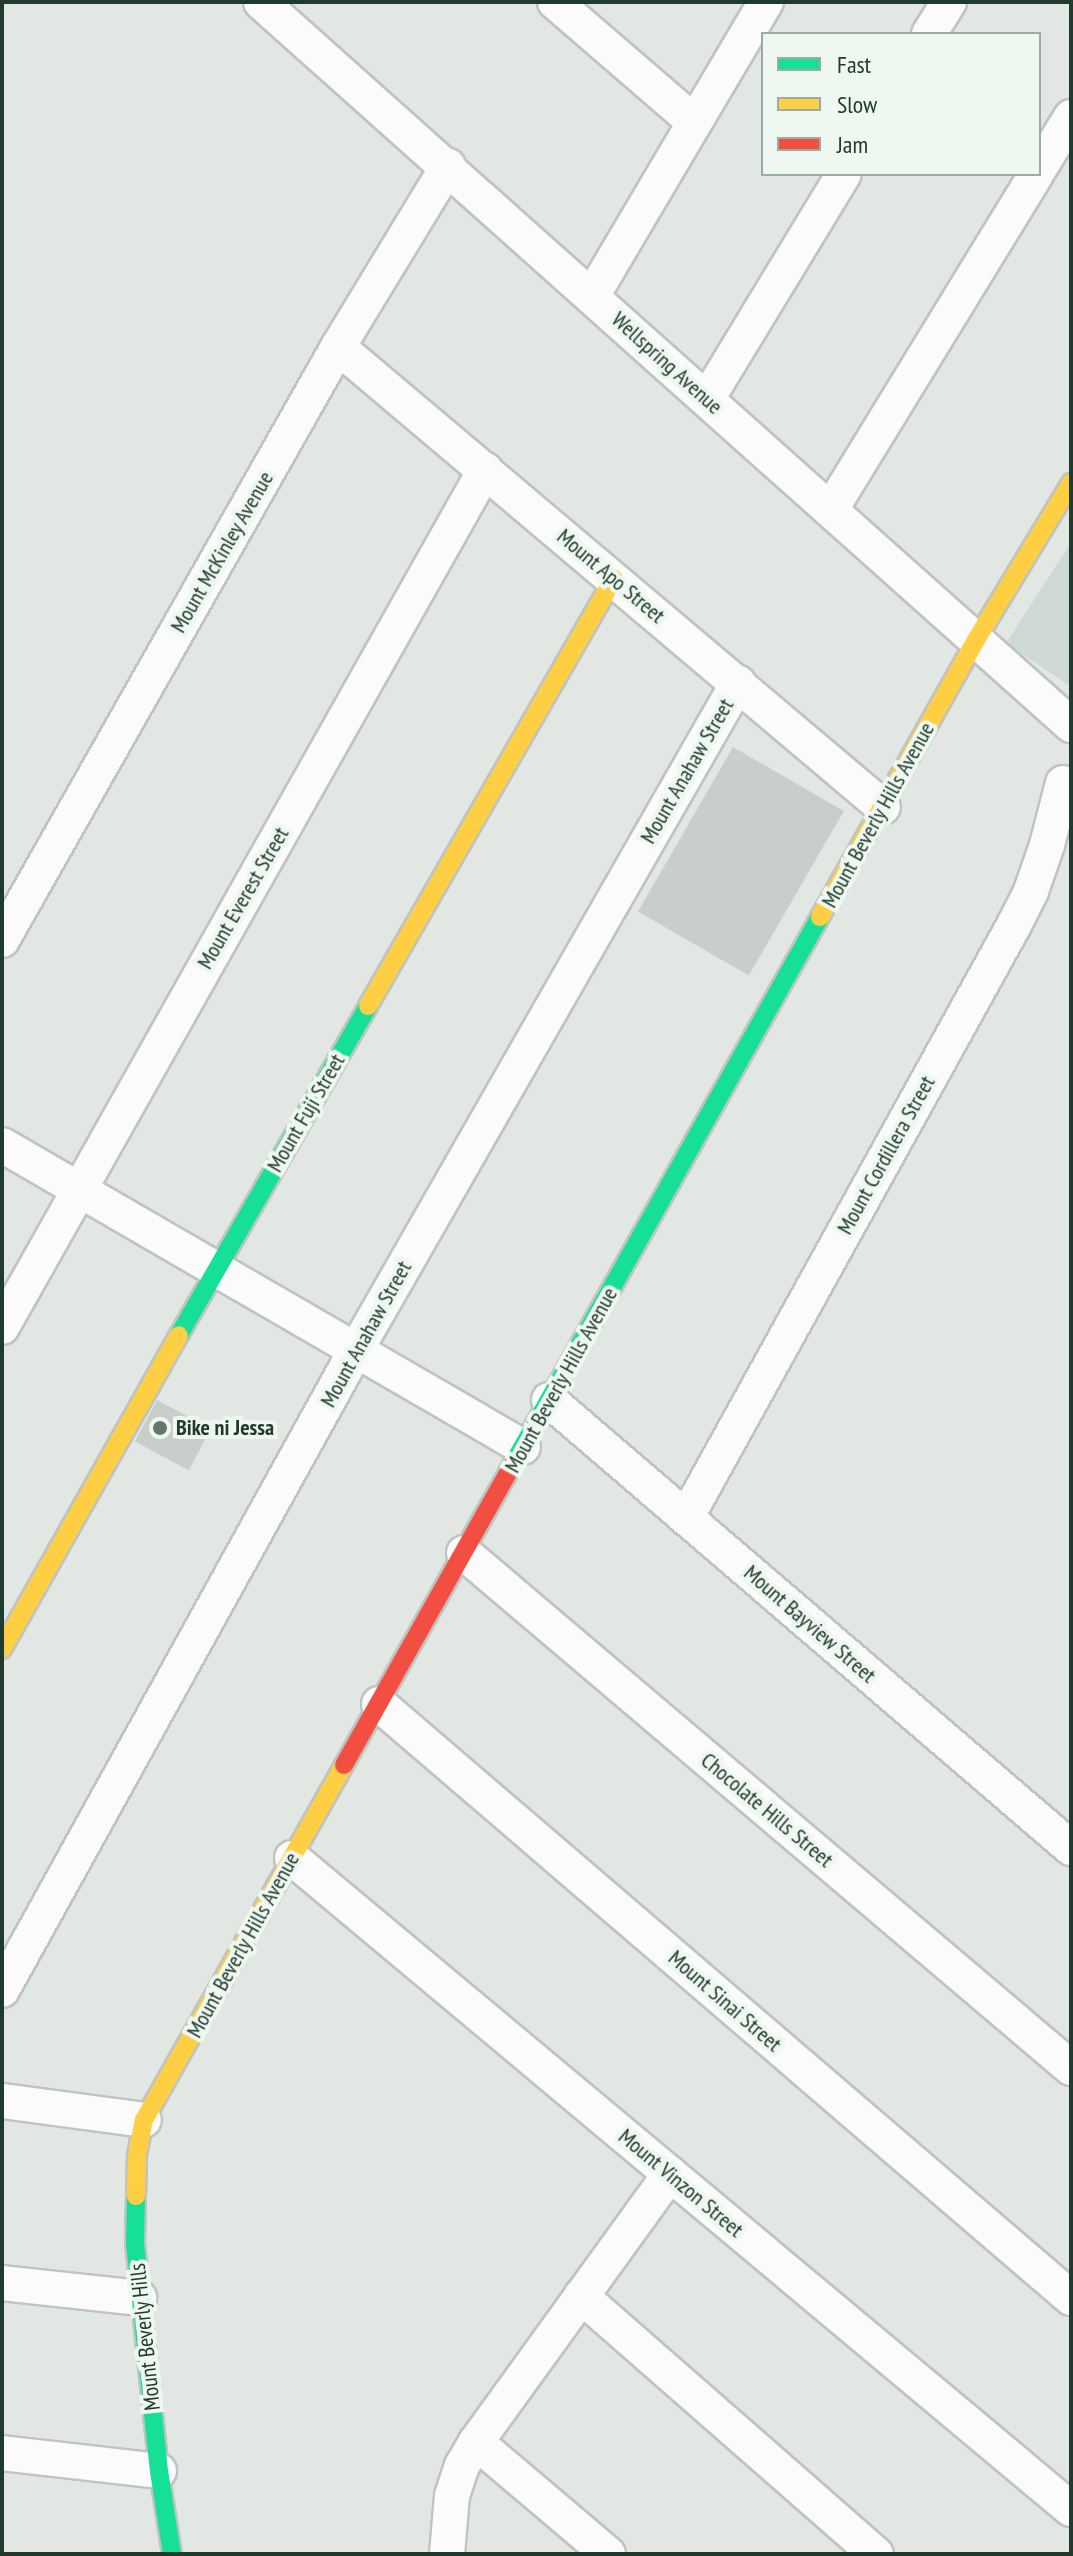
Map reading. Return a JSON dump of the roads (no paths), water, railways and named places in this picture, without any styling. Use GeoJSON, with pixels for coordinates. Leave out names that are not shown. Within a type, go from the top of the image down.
{"type":"FeatureCollection","features":[{"type":"Feature","properties":{"kind":"street","name":"Wellspring Avenue"},"geometry":{"type":"LineString","coordinates":[[261,2],[1071,725]]}},
{"type":"Feature","properties":{"kind":"street"},"geometry":{"type":"LineString","coordinates":[[555,2],[694,122]]}},
{"type":"Feature","properties":{"kind":"street"},"geometry":{"type":"LineString","coordinates":[[592,296],[766,2]]}},
{"type":"Feature","properties":{"kind":"street"},"geometry":{"type":"LineString","coordinates":[[930,32],[949,2]]}},
{"type":"Feature","properties":{"kind":"street"},"geometry":{"type":"LineString","coordinates":[[1041,167],[1071,117]]}},
{"type":"Feature","properties":{"kind":"street","name":"Mount McKinley Avenue"},"geometry":{"type":"LineString","coordinates":[[2,940],[338,347],[448,166]]}},
{"type":"Feature","properties":{"kind":"street"},"geometry":{"type":"LineString","coordinates":[[707,399],[843,176]]}},
{"type":"Feature","properties":{"kind":"street"},"geometry":{"type":"LineString","coordinates":[[831,509],[1036,176]]}},
{"type":"Feature","properties":{"kind":"street","name":"Mount Apo Street"},"geometry":{"type":"LineString","coordinates":[[338,347],[883,807]]}},
{"type":"Feature","properties":{"kind":"street","name":"Mount Everest Street"},"geometry":{"type":"LineString","coordinates":[[2,1327],[485,470]]}},
{"type":"Feature","properties":{"kind":"street","name":"Mount Beverly Hills Avenue"},"geometry":{"type":"LineString","coordinates":[[144,2120],[976,640],[1071,483]]}},
{"type":"Feature","properties":{"kind":"street","name":"Mount Fuji Street"},"geometry":{"type":"LineString","coordinates":[[2,1649],[216,1269],[614,579]]}},
{"type":"Feature","properties":{"kind":"street","name":"Mount Anahaw Street"},"geometry":{"type":"LineString","coordinates":[[2,1990],[356,1350],[738,683]]}},
{"type":"Feature","properties":{"kind":"street","name":"Mount Cordillera Street"},"geometry":{"type":"LineString","coordinates":[[686,1518],[1014,925],[1031,891],[1047,845],[1063,783]]}},
{"type":"Feature","properties":{"kind":"street"},"geometry":{"type":"LineString","coordinates":[[2,1145],[523,1447]]}},
{"type":"Feature","properties":{"kind":"street","name":"Mount Bayview Street"},"geometry":{"type":"LineString","coordinates":[[549,1400],[1071,1848]]}},
{"type":"Feature","properties":{"kind":"street","name":"Chocolate Hills Street"},"geometry":{"type":"LineString","coordinates":[[464,1553],[1071,2068]]}},
{"type":"Feature","properties":{"kind":"street","name":"Mount Sinai Street"},"geometry":{"type":"LineString","coordinates":[[379,1704],[1071,2298]]}},
{"type":"Feature","properties":{"kind":"street","name":"Mount Vinzon Street"},"geometry":{"type":"LineString","coordinates":[[292,1858],[1071,2509]]}},
{"type":"Feature","properties":{"kind":"street"},"geometry":{"type":"LineString","coordinates":[[2,2101],[144,2120]]}},
{"type":"Feature","properties":{"kind":"street","name":"Mount Beverly Hills"},"geometry":{"type":"LineString","coordinates":[[144,2120],[137,2155],[135,2200],[139,2298],[172,2554]]}},
{"type":"Feature","properties":{"kind":"street"},"geometry":{"type":"LineString","coordinates":[[447,2554],[452,2496],[476,2442],[670,2174]]}},
{"type":"Feature","properties":{"kind":"street"},"geometry":{"type":"LineString","coordinates":[[2,2283],[139,2298]]}},
{"type":"Feature","properties":{"kind":"street"},"geometry":{"type":"LineString","coordinates":[[581,2296],[876,2554]]}},
{"type":"Feature","properties":{"kind":"street"},"geometry":{"type":"LineString","coordinates":[[476,2442],[608,2554]]}},
{"type":"Feature","properties":{"kind":"street"},"geometry":{"type":"LineString","coordinates":[[2,2453],[159,2471]]}},
{"type":"Feature","properties":{"kind":"place","name":"Bike ni Jessa"},"geometry":{"type":"Point","coordinates":[160,1428]}}]}
